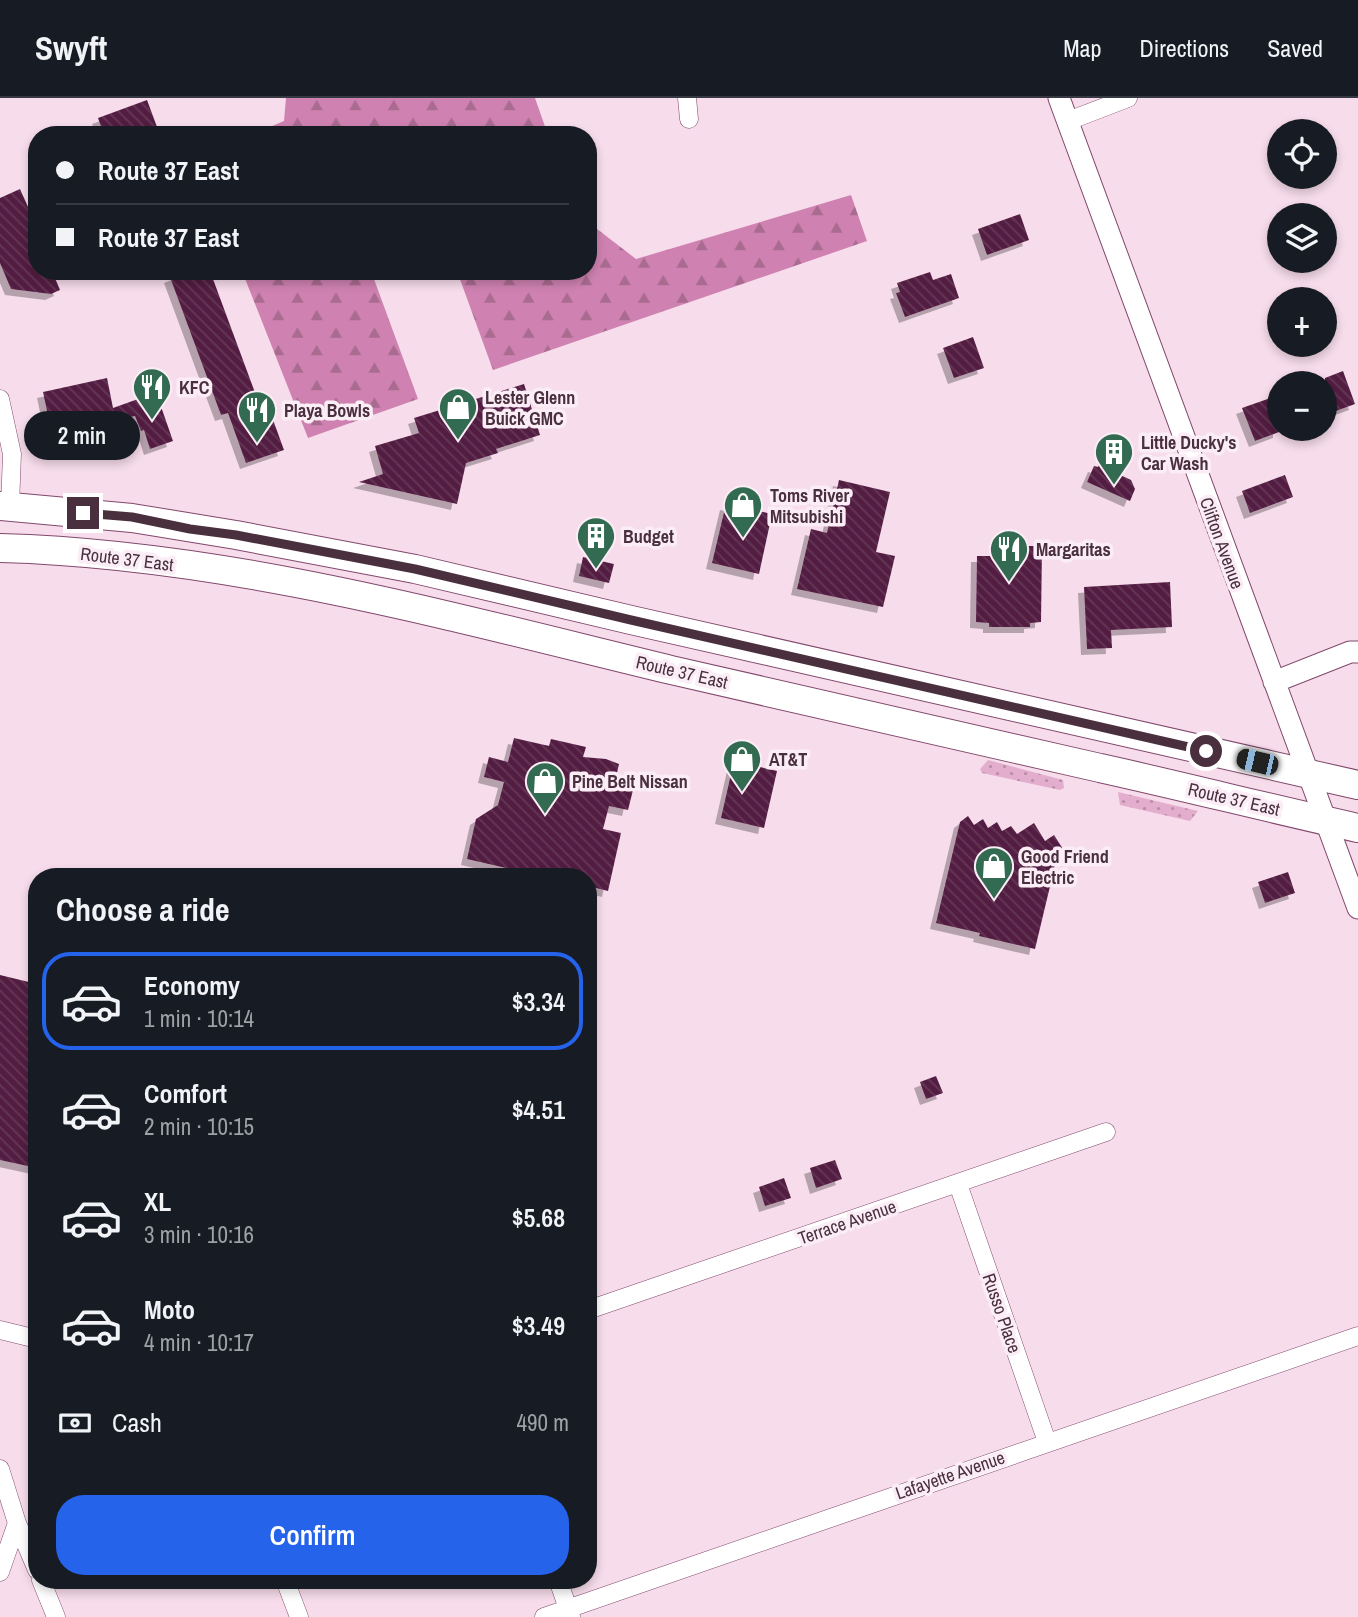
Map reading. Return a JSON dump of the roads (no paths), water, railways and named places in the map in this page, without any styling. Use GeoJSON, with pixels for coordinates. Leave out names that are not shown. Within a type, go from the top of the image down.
{"type":"FeatureCollection","features":[{"type":"Feature","properties":{"kind":"highway"},"geometry":{"type":"LineString","coordinates":[[5,506],[132,517],[415,569],[1358,785]]}},
{"type":"Feature","properties":{"kind":"highway","name":"Route 37 East"},"geometry":{"type":"LineString","coordinates":[[0,548],[82,553],[176,565],[264,577],[340,592],[1358,828]]}},
{"type":"Feature","properties":{"kind":"street"},"geometry":{"type":"LineString","coordinates":[[687,98],[689,119]]}},
{"type":"Feature","properties":{"kind":"street","name":"Clifton Avenue"},"geometry":{"type":"LineString","coordinates":[[1059,98],[1358,908]]}},
{"type":"Feature","properties":{"kind":"street"},"geometry":{"type":"LineString","coordinates":[[1068,121],[1128,98]]}},
{"type":"Feature","properties":{"kind":"street"},"geometry":{"type":"LineString","coordinates":[[0,399],[12,454],[5,506]]}},
{"type":"Feature","properties":{"kind":"street"},"geometry":{"type":"LineString","coordinates":[[1273,682],[1350,652],[1358,652]]}},
{"type":"Feature","properties":{"kind":"street","name":"Terrace Avenue"},"geometry":{"type":"LineString","coordinates":[[597,1307],[1106,1132]]}},
{"type":"Feature","properties":{"kind":"street","name":"Russo Place"},"geometry":{"type":"LineString","coordinates":[[958,1184],[1047,1442]]}},
{"type":"Feature","properties":{"kind":"street"},"geometry":{"type":"LineString","coordinates":[[0,1331],[28,1337]]}},
{"type":"Feature","properties":{"kind":"street","name":"Lafayette Avenue"},"geometry":{"type":"LineString","coordinates":[[544,1617],[570,1613],[1047,1442],[1358,1336]]}},
{"type":"Feature","properties":{"kind":"street"},"geometry":{"type":"LineString","coordinates":[[0,1469],[28,1547]]}},
{"type":"Feature","properties":{"kind":"street"},"geometry":{"type":"LineString","coordinates":[[0,1572],[18,1522]]}},
{"type":"Feature","properties":{"kind":"street"},"geometry":{"type":"LineString","coordinates":[[45,1589],[56,1617]]}},
{"type":"Feature","properties":{"kind":"street"},"geometry":{"type":"LineString","coordinates":[[288,1589],[299,1617]]}},
{"type":"Feature","properties":{"kind":"street"},"geometry":{"type":"LineString","coordinates":[[561,1589],[570,1613]]}},
{"type":"Feature","properties":{"kind":"place","name":"KFC"},"geometry":{"type":"Point","coordinates":[152,421]}},
{"type":"Feature","properties":{"kind":"place","name":"Lester Glenn Buick GMC"},"geometry":{"type":"Point","coordinates":[458,441]}},
{"type":"Feature","properties":{"kind":"place","name":"Playa Bowls"},"geometry":{"type":"Point","coordinates":[257,444]}},
{"type":"Feature","properties":{"kind":"place","name":"Little Ducky's Car Wash"},"geometry":{"type":"Point","coordinates":[1114,486]}},
{"type":"Feature","properties":{"kind":"place","name":"Toms River Mitsubishi"},"geometry":{"type":"Point","coordinates":[743,539]}},
{"type":"Feature","properties":{"kind":"place","name":"Budget"},"geometry":{"type":"Point","coordinates":[596,570]}},
{"type":"Feature","properties":{"kind":"place","name":"Margaritas"},"geometry":{"type":"Point","coordinates":[1009,583]}},
{"type":"Feature","properties":{"kind":"place","name":"AT&T"},"geometry":{"type":"Point","coordinates":[742,793]}},
{"type":"Feature","properties":{"kind":"place","name":"Pine Belt Nissan"},"geometry":{"type":"Point","coordinates":[545,815]}},
{"type":"Feature","properties":{"kind":"place","name":"Good Friend Electric"},"geometry":{"type":"Point","coordinates":[994,900]}}]}
